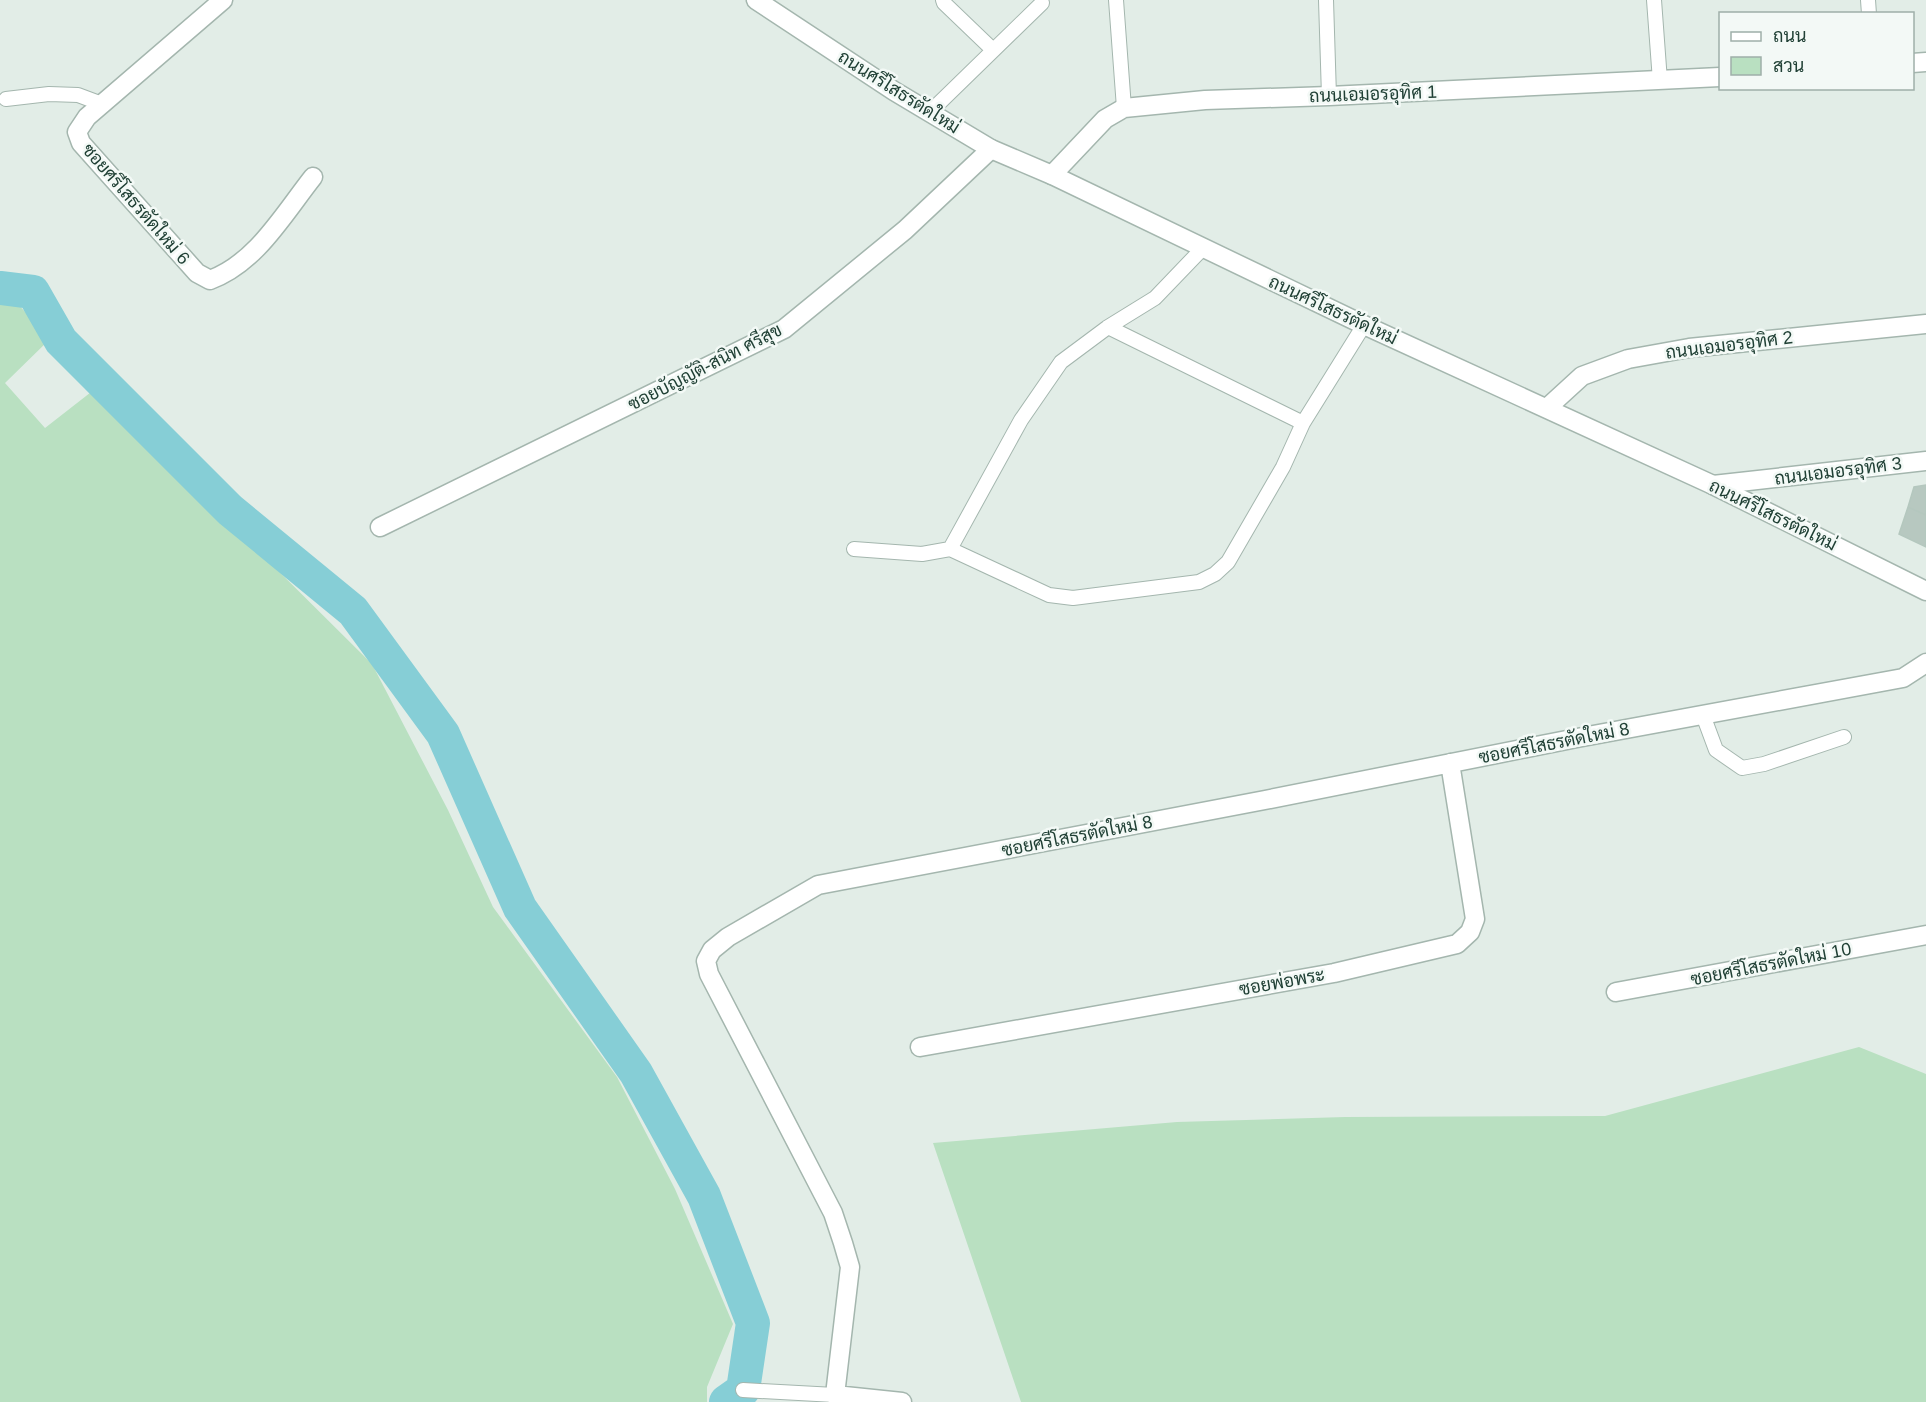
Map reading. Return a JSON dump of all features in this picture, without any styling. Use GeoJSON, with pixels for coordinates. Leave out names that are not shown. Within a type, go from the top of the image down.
{"type":"FeatureCollection","features":[{"type":"Feature","properties":{"kind":"street","name":"ซอยศรีโสธรตัดใหม่ 6"},"geometry":{"type":"LineString","coordinates":[[223,0],[87,117],[77,132],[81,143],[197,273],[210,280],[226,274],[252,255],[313,177]]}},
{"type":"Feature","properties":{"kind":"street","name":"ถนนศรีโสธรตัดใหม่"},"geometry":{"type":"LineString","coordinates":[[756,0],[894,91],[991,148],[1364,325],[1713,485],[1926,591]]}},
{"type":"Feature","properties":{"kind":"street"},"geometry":{"type":"LineString","coordinates":[[1926,62],[1926,69]]}},
{"type":"Feature","properties":{"kind":"street","name":"ถนนเอมอรอุทิศ 1"},"geometry":{"type":"LineString","coordinates":[[1052,175],[1106,118],[1124,108],[1205,100],[1719,77]]}},
{"type":"Feature","properties":{"kind":"street","name":"ซอยบัญญัติ-สนิท ศรีสุข"},"geometry":{"type":"LineString","coordinates":[[380,527],[784,329],[905,230],[991,148]]}},
{"type":"Feature","properties":{"kind":"street","name":"ถนนเอมอรอุทิศ 2"},"geometry":{"type":"LineString","coordinates":[[1547,408],[1582,376],[1628,359],[1689,348],[1926,324]]}},
{"type":"Feature","properties":{"kind":"street","name":"ถนนเอมอรอุทิศ 3"},"geometry":{"type":"LineString","coordinates":[[1713,485],[1926,461]]}},
{"type":"Feature","properties":{"kind":"street","name":"ซอยศรีโสธรตัดใหม่ 8"},"geometry":{"type":"LineString","coordinates":[[835,1395],[850,1267],[833,1213],[709,974],[706,961],[711,950],[728,937],[818,885],[1903,678],[1926,663]]}},
{"type":"Feature","properties":{"kind":"street","name":"ซอยพ่อพระ"},"geometry":{"type":"LineString","coordinates":[[920,1047],[1334,973],[1456,944],[1470,932],[1475,919],[1450,763]]}},
{"type":"Feature","properties":{"kind":"street","name":"ซอยศรีโสธรตัดใหม่ 10"},"geometry":{"type":"LineString","coordinates":[[1616,993],[1926,935]]}},
{"type":"Feature","properties":{"kind":"street"},"geometry":{"type":"LineString","coordinates":[[835,1395],[902,1402]]}},
{"type":"Feature","properties":{"kind":"lane"},"geometry":{"type":"LineString","coordinates":[[942,0],[993,50]]}},
{"type":"Feature","properties":{"kind":"lane"},"geometry":{"type":"LineString","coordinates":[[1116,0],[1124,108]]}},
{"type":"Feature","properties":{"kind":"lane"},"geometry":{"type":"LineString","coordinates":[[1326,0],[1329,96]]}},
{"type":"Feature","properties":{"kind":"lane"},"geometry":{"type":"LineString","coordinates":[[1654,0],[1660,81]]}},
{"type":"Feature","properties":{"kind":"lane"},"geometry":{"type":"LineString","coordinates":[[930,112],[1042,3]]}},
{"type":"Feature","properties":{"kind":"lane"},"geometry":{"type":"LineString","coordinates":[[6,99],[49,94],[78,95],[102,104]]}},
{"type":"Feature","properties":{"kind":"lane"},"geometry":{"type":"LineString","coordinates":[[950,549],[1021,420],[1061,362],[1108,327],[1155,298],[1203,248]]}},
{"type":"Feature","properties":{"kind":"lane"},"geometry":{"type":"LineString","coordinates":[[854,549],[922,554],[950,549],[1049,595],[1073,598],[1199,582],[1215,574],[1228,562],[1284,467],[1303,423],[1364,325]]}},
{"type":"Feature","properties":{"kind":"lane"},"geometry":{"type":"LineString","coordinates":[[1108,327],[1303,423]]}},
{"type":"Feature","properties":{"kind":"lane"},"geometry":{"type":"LineString","coordinates":[[1703,715],[1716,750],[1742,768],[1764,764],[1844,737]]}},
{"type":"Feature","properties":{"kind":"lane"},"geometry":{"type":"LineString","coordinates":[[743,1390],[835,1395]]}},
{"type":"Feature","properties":{"kind":"green space"},"geometry":{"type":"Polygon","coordinates":[[[0,302],[16,302],[50,339],[5,383],[45,428],[95,389],[372,664],[448,810],[493,907],[617,1077],[675,1189],[733,1324],[707,1387],[707,1402],[0,1402],[0,302]]]}},
{"type":"Feature","properties":{"kind":"green space"},"geometry":{"type":"Polygon","coordinates":[[[1859,1047],[1926,1074],[1926,1402],[1021,1402],[933,1143],[1177,1122],[1345,1117],[1605,1116],[1859,1047]]]}},
{"type":"Feature","properties":{"kind":"building"},"geometry":{"type":"Polygon","coordinates":[[[1926,485],[1926,515],[1908,507],[1914,487],[1926,485]]]}},
{"type":"Feature","properties":{"kind":"building"},"geometry":{"type":"Polygon","coordinates":[[[1908,507],[1926,515],[1926,547],[1899,534],[1908,507]]]}},
{"type":"Feature","properties":{"kind":"waterway"},"geometry":{"type":"LineString","coordinates":[[0,288],[33,292],[61,341],[230,510],[353,611],[443,734],[520,908],[636,1073],[704,1196],[753,1323],[743,1390],[726,1402]]}}]}
